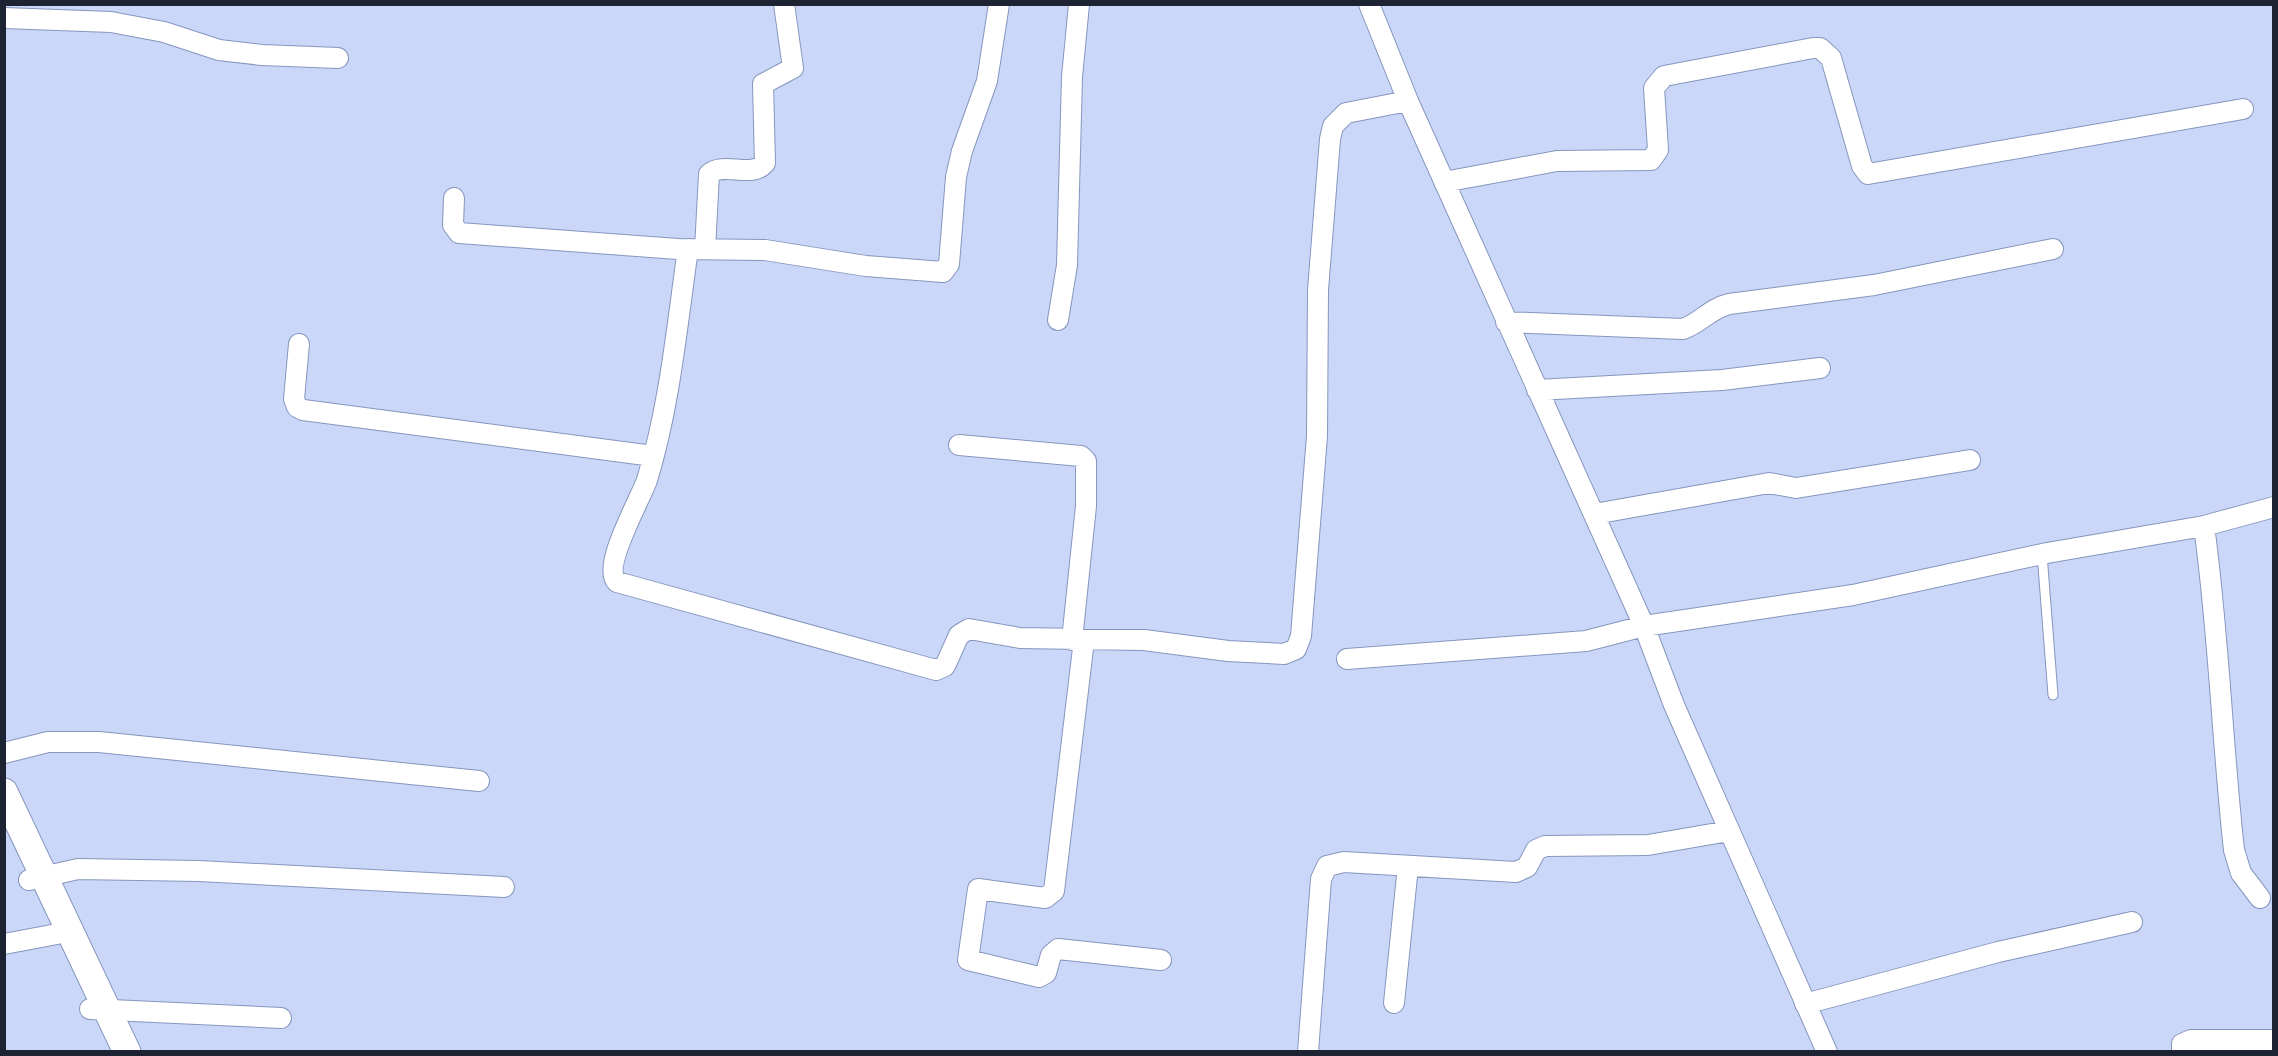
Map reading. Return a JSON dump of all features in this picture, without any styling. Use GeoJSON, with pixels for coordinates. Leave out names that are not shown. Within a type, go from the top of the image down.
{"type":"FeatureCollection","features":[{"type":"Feature","properties":{"kind":"street"},"geometry":{"type":"LineString","coordinates":[[784,4],[793,68],[763,84],[765,162],[755,170],[717,170],[709,174],[696,249],[653,456],[641,495],[627,520],[612,572],[614,579],[621,584],[936,670],[945,666],[958,634],[965,629],[1020,638],[1144,640],[1228,651],[1284,654],[1296,649],[1302,636],[1317,436],[1318,290],[1330,139],[1333,126],[1346,113],[1408,101]]}},
{"type":"Feature","properties":{"kind":"street"},"geometry":{"type":"LineString","coordinates":[[454,198],[453,225],[459,233],[696,249],[765,250],[899,270],[937,273],[947,269],[956,177],[962,151],[987,81],[999,4]]}},
{"type":"Feature","properties":{"kind":"street"},"geometry":{"type":"LineString","coordinates":[[1058,320],[1067,265],[1072,77],[1079,4]]}},
{"type":"Feature","properties":{"kind":"street"},"geometry":{"type":"LineString","coordinates":[[1369,4],[1408,101],[1644,626],[1674,705],[1827,1052]]}},
{"type":"Feature","properties":{"kind":"street"},"geometry":{"type":"LineString","coordinates":[[4,18],[111,22],[164,32],[219,50],[262,56],[338,58]]}},
{"type":"Feature","properties":{"kind":"street"},"geometry":{"type":"LineString","coordinates":[[1444,182],[1557,161],[1651,160],[1658,150],[1654,88],[1664,76],[1813,48],[1820,48],[1831,58],[1862,166],[1868,174],[2243,109]]}},
{"type":"Feature","properties":{"kind":"street"},"geometry":{"type":"LineString","coordinates":[[1506,322],[1683,329],[1695,324],[1715,308],[1730,304],[1874,285],[2053,249]]}},
{"type":"Feature","properties":{"kind":"street"},"geometry":{"type":"LineString","coordinates":[[299,344],[294,399],[297,407],[303,410],[653,456]]}},
{"type":"Feature","properties":{"kind":"street"},"geometry":{"type":"LineString","coordinates":[[1537,390],[1722,380],[1820,368]]}},
{"type":"Feature","properties":{"kind":"street"},"geometry":{"type":"LineString","coordinates":[[959,445],[1081,456],[1086,461],[1086,506],[1078,640],[1054,891],[1045,898],[978,889],[968,960],[1038,976],[1046,973],[1051,955],[1058,949],[1161,960]]}},
{"type":"Feature","properties":{"kind":"street"},"geometry":{"type":"LineString","coordinates":[[1594,514],[1768,483],[1796,488],[1970,460]]}},
{"type":"Feature","properties":{"kind":"street"},"geometry":{"type":"LineString","coordinates":[[1347,659],[1527,644],[1571,643],[1644,626],[1853,595],[2042,554],[2204,526],[2274,507]]}},
{"type":"Feature","properties":{"kind":"street"},"geometry":{"type":"LineString","coordinates":[[2204,526],[2214,601],[2217,676],[2234,850],[2241,873],[2260,898]]}},
{"type":"Feature","properties":{"kind":"street"},"geometry":{"type":"LineString","coordinates":[[4,753],[48,742],[99,742],[479,781]]}},
{"type":"Feature","properties":{"kind":"street"},"geometry":{"type":"LineString","coordinates":[[4,792],[57,934],[99,1010],[127,1052]]}},
{"type":"Feature","properties":{"kind":"street"},"geometry":{"type":"LineString","coordinates":[[4,828],[37,878],[99,1010],[110,1052]]}},
{"type":"Feature","properties":{"kind":"street"},"geometry":{"type":"LineString","coordinates":[[1308,1052],[1324,870],[1335,862],[1516,872],[1527,867],[1536,850],[1545,846],[1648,845],[1729,831]]}},
{"type":"Feature","properties":{"kind":"street"},"geometry":{"type":"LineString","coordinates":[[1394,1003],[1408,866]]}},
{"type":"Feature","properties":{"kind":"street"},"geometry":{"type":"LineString","coordinates":[[37,878],[78,869],[199,871],[504,886]]}},
{"type":"Feature","properties":{"kind":"street"},"geometry":{"type":"LineString","coordinates":[[1805,1004],[1998,952],[2132,922]]}},
{"type":"Feature","properties":{"kind":"street"},"geometry":{"type":"LineString","coordinates":[[4,944],[57,934]]}},
{"type":"Feature","properties":{"kind":"street"},"geometry":{"type":"LineString","coordinates":[[99,1010],[281,1018]]}},
{"type":"Feature","properties":{"kind":"street"},"geometry":{"type":"LineString","coordinates":[[2182,1052],[2182,1044],[2186,1041],[2234,1046],[2274,1040]]}},
{"type":"Feature","properties":{"kind":"lane"},"geometry":{"type":"LineString","coordinates":[[2042,554],[2053,695]]}}]}
